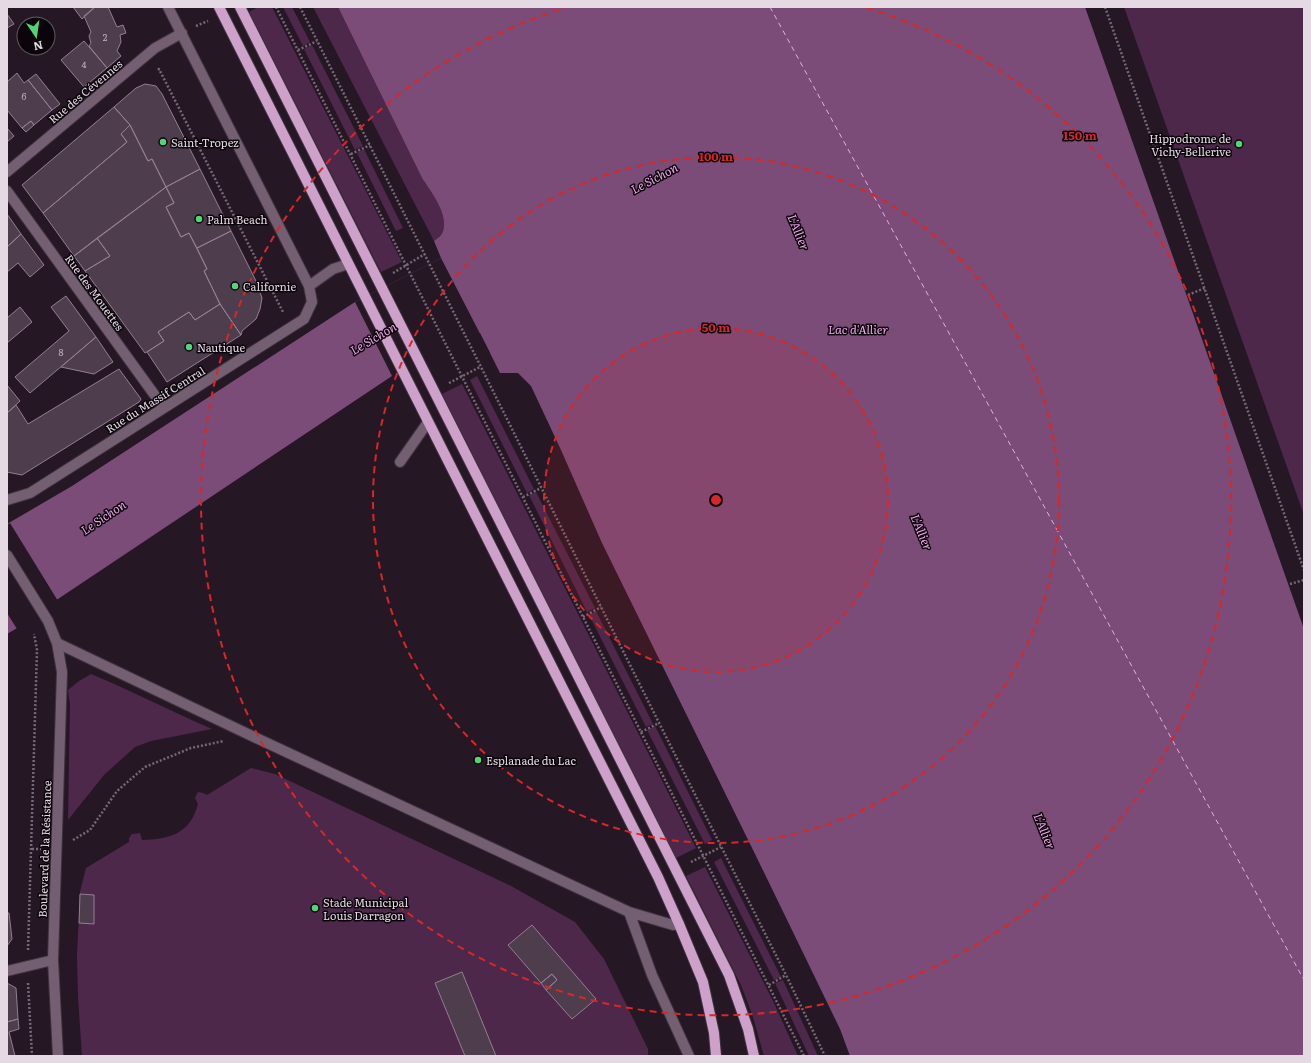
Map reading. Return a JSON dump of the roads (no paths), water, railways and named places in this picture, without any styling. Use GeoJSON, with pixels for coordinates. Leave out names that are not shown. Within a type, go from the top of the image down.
{"type":"FeatureCollection","features":[{"type":"Feature","properties":{"kind":"main road"},"geometry":{"type":"LineString","coordinates":[[240,7],[729,975],[748,1029],[754,1056]]}},
{"type":"Feature","properties":{"kind":"main road"},"geometry":{"type":"LineString","coordinates":[[221,10],[658,877],[703,982],[714,1033],[716,1056]]}},
{"type":"Feature","properties":{"kind":"street"},"geometry":{"type":"LineString","coordinates":[[168,7],[309,286],[333,269],[348,264]]}},
{"type":"Feature","properties":{"kind":"street","name":"Rue des Cévennes"},"geometry":{"type":"LineString","coordinates":[[7,172],[155,48],[182,34]]}},
{"type":"Feature","properties":{"kind":"street","name":"Rue des Mouettes"},"geometry":{"type":"LineString","coordinates":[[7,191],[164,408]]}},
{"type":"Feature","properties":{"kind":"street","name":"Rue du Massif Central"},"geometry":{"type":"LineString","coordinates":[[7,500],[30,493],[304,319],[312,302],[309,286]]}},
{"type":"Feature","properties":{"kind":"street"},"geometry":{"type":"LineString","coordinates":[[400,462],[428,422]]}},
{"type":"Feature","properties":{"kind":"street","name":"Boulevard de la Résistance"},"geometry":{"type":"LineString","coordinates":[[7,555],[48,621],[57,643],[62,672],[53,960],[58,1056]]}},
{"type":"Feature","properties":{"kind":"street"},"geometry":{"type":"LineString","coordinates":[[57,643],[629,912],[673,925],[679,924]]}},
{"type":"Feature","properties":{"kind":"street"},"geometry":{"type":"LineString","coordinates":[[629,912],[652,975],[689,1056]]}},
{"type":"Feature","properties":{"kind":"street"},"geometry":{"type":"LineString","coordinates":[[7,971],[53,960]]}},
{"type":"Feature","properties":{"kind":"water","name":"Lac d'Allier"},"geometry":{"type":"Polygon","coordinates":[[[338,7],[1085,7],[1304,629],[1304,1056],[850,1056],[840,1029],[602,543],[531,386],[518,373],[500,373],[480,333],[392,376],[7,634],[7,524],[72,486],[355,302],[441,258],[434,241],[440,236],[444,228],[444,221],[439,205],[422,178],[338,7]]]}},
{"type":"Feature","properties":{"kind":"place","name":"Saint-Tropez"},"geometry":{"type":"Point","coordinates":[163,142]}},
{"type":"Feature","properties":{"kind":"place","name":"Hippodrome de Vichy-Bellerive"},"geometry":{"type":"Point","coordinates":[1239,144]}},
{"type":"Feature","properties":{"kind":"place","name":"Palm Beach"},"geometry":{"type":"Point","coordinates":[199,219]}},
{"type":"Feature","properties":{"kind":"place","name":"Californie"},"geometry":{"type":"Point","coordinates":[235,286]}},
{"type":"Feature","properties":{"kind":"place","name":"Nautique"},"geometry":{"type":"Point","coordinates":[189,347]}},
{"type":"Feature","properties":{"kind":"place","name":"Esplanade du Lac"},"geometry":{"type":"Point","coordinates":[478,760]}},
{"type":"Feature","properties":{"kind":"place","name":"Stade Municipal Louis Darragon"},"geometry":{"type":"Point","coordinates":[315,908]}},
{"type":"Feature","properties":{"kind":"water label","name":"Le Sichon"},"geometry":{"type":"Point","coordinates":[654,178]}},
{"type":"Feature","properties":{"kind":"water label","name":"L'Allier"},"geometry":{"type":"Point","coordinates":[799,232]}},
{"type":"Feature","properties":{"kind":"water label","name":"Le Sichon"},"geometry":{"type":"Point","coordinates":[373,338]}},
{"type":"Feature","properties":{"kind":"water label","name":"Le Sichon"},"geometry":{"type":"Point","coordinates":[103,517]}},
{"type":"Feature","properties":{"kind":"water label","name":"L'Allier"},"geometry":{"type":"Point","coordinates":[922,532]}},
{"type":"Feature","properties":{"kind":"water label","name":"L'Allier"},"geometry":{"type":"Point","coordinates":[1045,831]}}]}
